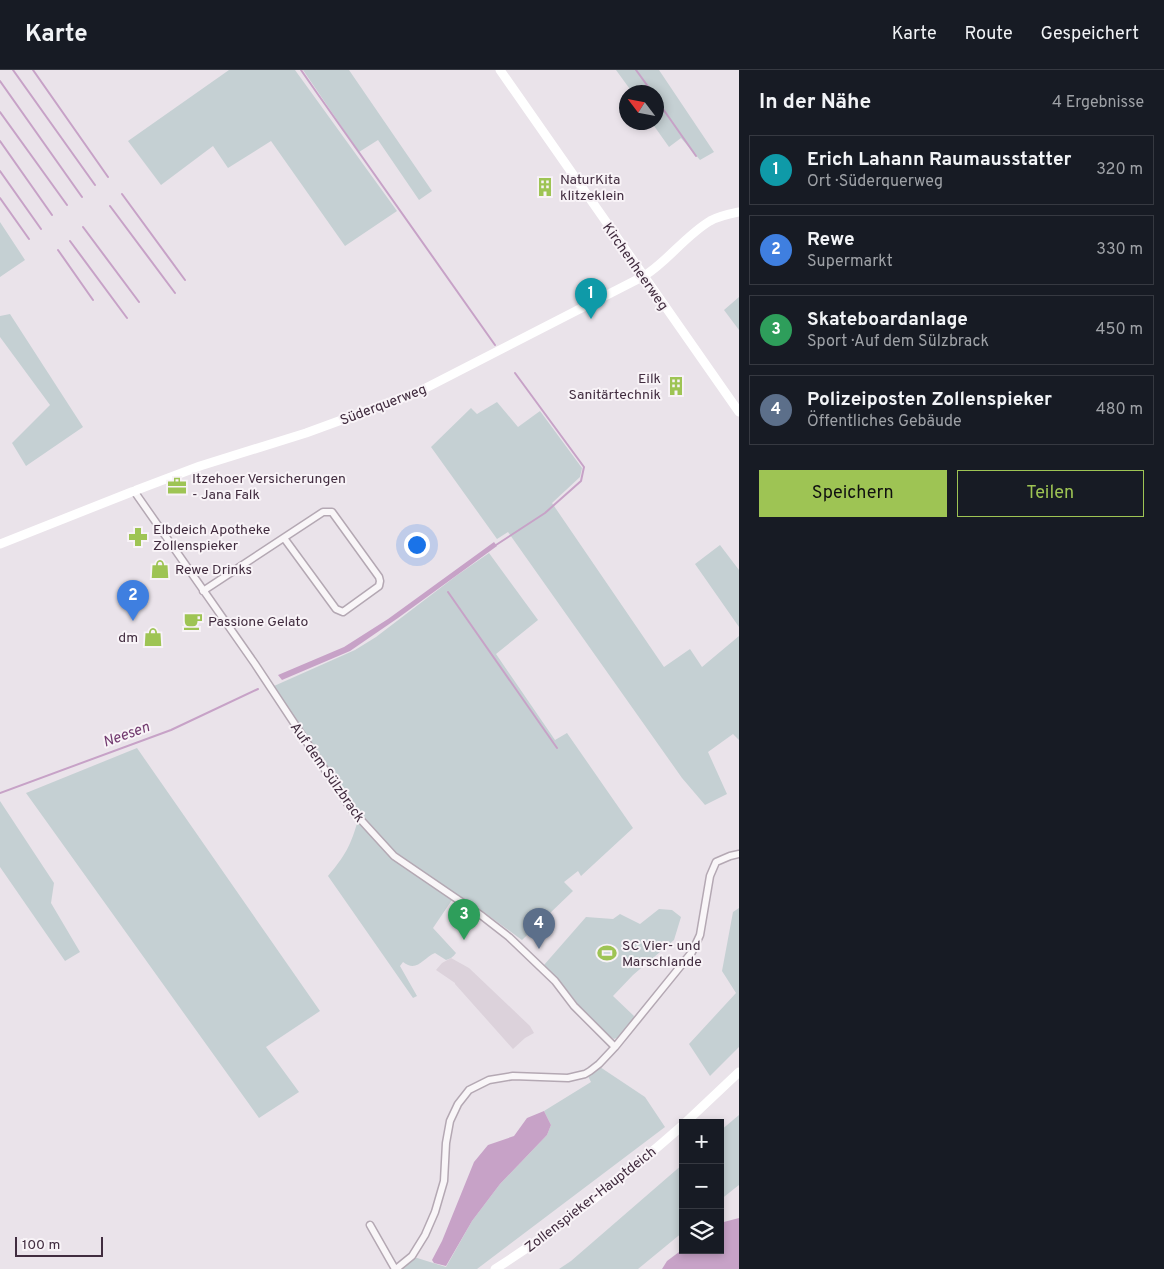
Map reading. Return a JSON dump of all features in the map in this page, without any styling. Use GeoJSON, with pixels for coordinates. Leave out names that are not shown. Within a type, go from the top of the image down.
{"type":"FeatureCollection","features":[{"type":"Feature","properties":{"kind":"street","name":"Kirchenheerweg"},"geometry":{"type":"LineString","coordinates":[[500,70],[739,412]]}},
{"type":"Feature","properties":{"kind":"street","name":"Süderquerweg"},"geometry":{"type":"LineString","coordinates":[[0,544],[134,490],[200,466],[306,433],[418,392],[644,276],[710,221],[720,216],[739,212]]}},
{"type":"Feature","properties":{"kind":"street","name":"Auf dem Sülzbrack"},"geometry":{"type":"LineString","coordinates":[[134,490],[351,809],[394,856],[482,916],[509,937],[549,975],[574,1006],[615,1047]]}},
{"type":"Feature","properties":{"kind":"street"},"geometry":{"type":"LineString","coordinates":[[203,591],[323,512],[332,512],[379,577],[379,586],[343,612],[336,609],[284,538]]}},
{"type":"Feature","properties":{"kind":"street"},"geometry":{"type":"LineString","coordinates":[[370,1226],[395,1269],[412,1256],[435,1212],[444,1181],[446,1143],[450,1121],[458,1104],[469,1090],[489,1080],[513,1076],[568,1078],[585,1074],[599,1064],[692,952],[700,935],[710,876],[716,862],[739,854]]}},
{"type":"Feature","properties":{"kind":"street","name":"Zollenspieker-Hauptdeich"},"geometry":{"type":"LineString","coordinates":[[689,1119],[739,1072]]}},
{"type":"Feature","properties":{"kind":"street","name":"Zollenspieker-Hauptdeich"},"geometry":{"type":"LineString","coordinates":[[495,1269],[573,1214],[641,1161],[679,1128]]}},
{"type":"Feature","properties":{"kind":"shaded area"},"geometry":{"type":"Polygon","coordinates":[[[229,70],[295,70],[397,211],[345,246],[271,141],[228,168],[213,146],[161,185],[128,141],[229,70]]]}},
{"type":"Feature","properties":{"kind":"shaded area"},"geometry":{"type":"Polygon","coordinates":[[[303,70],[349,70],[432,191],[419,200],[378,140],[359,152],[303,70]]]}},
{"type":"Feature","properties":{"kind":"shaded area"},"geometry":{"type":"Polygon","coordinates":[[[616,70],[659,70],[714,152],[700,160],[681,138],[669,147],[657,130],[664,130],[664,85],[627,85],[616,70]]]}},
{"type":"Feature","properties":{"kind":"shaded area"},"geometry":{"type":"Polygon","coordinates":[[[0,222],[25,260],[0,277],[0,222]]]}},
{"type":"Feature","properties":{"kind":"shaded area"},"geometry":{"type":"Polygon","coordinates":[[[739,297],[739,330],[724,310],[739,297]]]}},
{"type":"Feature","properties":{"kind":"shaded area"},"geometry":{"type":"Polygon","coordinates":[[[10,314],[83,427],[26,466],[12,443],[50,405],[0,337],[0,316],[10,314]]]}},
{"type":"Feature","properties":{"kind":"shaded area"},"geometry":{"type":"Polygon","coordinates":[[[497,402],[518,427],[540,411],[582,468],[580,477],[552,503],[664,667],[690,649],[702,667],[739,636],[739,740],[733,734],[708,752],[727,794],[705,805],[682,778],[508,532],[497,539],[431,447],[471,408],[477,414],[497,402]]]}},
{"type":"Feature","properties":{"kind":"shaded area"},"geometry":{"type":"Polygon","coordinates":[[[494,542],[497,546],[350,651],[282,680],[278,675],[344,647],[388,619],[494,542]]]}},
{"type":"Feature","properties":{"kind":"shaded area"},"geometry":{"type":"Polygon","coordinates":[[[720,545],[739,570],[739,627],[695,564],[720,545]]]}},
{"type":"Feature","properties":{"kind":"shaded area"},"geometry":{"type":"Polygon","coordinates":[[[489,553],[538,620],[496,654],[555,740],[567,733],[633,828],[581,876],[578,871],[564,882],[573,891],[522,940],[485,913],[394,853],[354,807],[274,686],[355,650],[376,637],[489,553]]]}},
{"type":"Feature","properties":{"kind":"shaded area"},"geometry":{"type":"Polygon","coordinates":[[[137,748],[320,1011],[266,1047],[299,1092],[259,1118],[26,793],[137,748]]]}},
{"type":"Feature","properties":{"kind":"shaded area"},"geometry":{"type":"Polygon","coordinates":[[[0,801],[54,883],[51,903],[80,952],[65,961],[0,867],[0,801]]]}},
{"type":"Feature","properties":{"kind":"shaded area"},"geometry":{"type":"Polygon","coordinates":[[[358,820],[393,859],[452,900],[433,928],[456,953],[446,960],[435,953],[420,964],[412,966],[403,962],[400,966],[417,996],[413,998],[328,876],[347,850],[358,820]]]}},
{"type":"Feature","properties":{"kind":"shaded area"},"geometry":{"type":"Polygon","coordinates":[[[739,908],[739,1047],[710,1076],[689,1044],[736,993],[722,971],[733,912],[739,908]]]}},
{"type":"Feature","properties":{"kind":"shaded area","name":"SC Vier- und Marschlande"},"geometry":{"type":"Polygon","coordinates":[[[659,909],[672,910],[681,917],[674,940],[633,975],[613,996],[634,1016],[620,1037],[614,1039],[594,1023],[544,965],[586,917],[613,919],[620,914],[640,924],[659,909]]]}},
{"type":"Feature","properties":{"kind":"shaded area"},"geometry":{"type":"Polygon","coordinates":[[[451,958],[469,968],[530,1026],[534,1033],[513,1049],[455,983],[436,970],[442,963],[451,958]]]}},
{"type":"Feature","properties":{"kind":"shaded area"},"geometry":{"type":"Polygon","coordinates":[[[600,1067],[645,1097],[665,1127],[477,1269],[399,1269],[414,1257],[446,1267],[472,1221],[500,1184],[547,1135],[551,1125],[544,1111],[591,1082],[588,1076],[600,1067]]]}},
{"type":"Feature","properties":{"kind":"shaded area"},"geometry":{"type":"Polygon","coordinates":[[[544,1111],[551,1125],[547,1135],[500,1184],[472,1221],[446,1266],[434,1263],[432,1260],[442,1241],[474,1162],[488,1145],[514,1136],[527,1118],[544,1111]]]}},
{"type":"Feature","properties":{"kind":"shaded area"},"geometry":{"type":"Polygon","coordinates":[[[739,1115],[739,1185],[724,1197],[724,1164],[724,1128],[739,1115]]]}},
{"type":"Feature","properties":{"kind":"shaded area"},"geometry":{"type":"Polygon","coordinates":[[[679,1167],[679,1235],[638,1269],[559,1269],[571,1261],[679,1167]]]}},
{"type":"Feature","properties":{"kind":"shaded area"},"geometry":{"type":"Polygon","coordinates":[[[739,1218],[739,1269],[662,1269],[667,1261],[679,1252],[679,1254],[724,1254],[724,1222],[739,1218]]]}},
{"type":"Feature","properties":{"kind":"waterway"},"geometry":{"type":"LineString","coordinates":[[13,70],[95,185]]}},
{"type":"Feature","properties":{"kind":"waterway"},"geometry":{"type":"LineString","coordinates":[[33,70],[108,177]]}},
{"type":"Feature","properties":{"kind":"waterway"},"geometry":{"type":"LineString","coordinates":[[301,70],[495,345]]}},
{"type":"Feature","properties":{"kind":"waterway"},"geometry":{"type":"LineString","coordinates":[[636,70],[647,85]]}},
{"type":"Feature","properties":{"kind":"waterway"},"geometry":{"type":"LineString","coordinates":[[0,81],[82,197]]}},
{"type":"Feature","properties":{"kind":"waterway"},"geometry":{"type":"LineString","coordinates":[[664,110],[696,156]]}},
{"type":"Feature","properties":{"kind":"waterway"},"geometry":{"type":"LineString","coordinates":[[0,112],[67,205]]}},
{"type":"Feature","properties":{"kind":"waterway"},"geometry":{"type":"LineString","coordinates":[[0,141],[52,215]]}},
{"type":"Feature","properties":{"kind":"waterway"},"geometry":{"type":"LineString","coordinates":[[0,171],[41,229]]}},
{"type":"Feature","properties":{"kind":"waterway"},"geometry":{"type":"LineString","coordinates":[[122,194],[185,280]]}},
{"type":"Feature","properties":{"kind":"waterway"},"geometry":{"type":"LineString","coordinates":[[0,198],[29,239]]}},
{"type":"Feature","properties":{"kind":"waterway"},"geometry":{"type":"LineString","coordinates":[[110,206],[175,293]]}},
{"type":"Feature","properties":{"kind":"waterway"},"geometry":{"type":"LineString","coordinates":[[83,227],[139,302]]}},
{"type":"Feature","properties":{"kind":"waterway"},"geometry":{"type":"LineString","coordinates":[[70,241],[127,318]]}},
{"type":"Feature","properties":{"kind":"waterway"},"geometry":{"type":"LineString","coordinates":[[58,250],[93,300]]}},
{"type":"Feature","properties":{"kind":"waterway"},"geometry":{"type":"LineString","coordinates":[[496,545],[545,513],[581,481],[584,467],[515,373]]}},
{"type":"Feature","properties":{"kind":"waterway"},"geometry":{"type":"LineString","coordinates":[[448,592],[557,748]]}},
{"type":"Feature","properties":{"kind":"waterway","name":"Neesen"},"geometry":{"type":"LineString","coordinates":[[0,793],[171,730],[258,689]]}},
{"type":"Feature","properties":{"kind":"place","name":"NaturKita klitzeklein"},"geometry":{"type":"Point","coordinates":[545,187]}},
{"type":"Feature","properties":{"kind":"place","name":"Erich Lahann Raumausstatter"},"geometry":{"type":"Point","coordinates":[591,319]}},
{"type":"Feature","properties":{"kind":"place","name":"Eilk Sanitärtechnik"},"geometry":{"type":"Point","coordinates":[676,386]}},
{"type":"Feature","properties":{"kind":"place","name":"Itzehoer Versicherungen - Jana Falk"},"geometry":{"type":"Point","coordinates":[177,486]}},
{"type":"Feature","properties":{"kind":"place","name":"Elbdeich Apotheke Zollenspieker"},"geometry":{"type":"Point","coordinates":[138,537]}},
{"type":"Feature","properties":{"kind":"place","name":"Rewe Drinks"},"geometry":{"type":"Point","coordinates":[160,569]}},
{"type":"Feature","properties":{"kind":"place","name":"Rewe"},"geometry":{"type":"Point","coordinates":[133,621]}},
{"type":"Feature","properties":{"kind":"place","name":"Passione Gelato"},"geometry":{"type":"Point","coordinates":[193,621]}},
{"type":"Feature","properties":{"kind":"place","name":"dm"},"geometry":{"type":"Point","coordinates":[153,637]}},
{"type":"Feature","properties":{"kind":"place","name":"Skateboardanlage"},"geometry":{"type":"Point","coordinates":[464,940]}},
{"type":"Feature","properties":{"kind":"place","name":"Polizeiposten Zollenspieker"},"geometry":{"type":"Point","coordinates":[539,949]}},
{"type":"Feature","properties":{"kind":"place","name":"SC Vier- und Marschlande"},"geometry":{"type":"Point","coordinates":[607,953]}}]}
